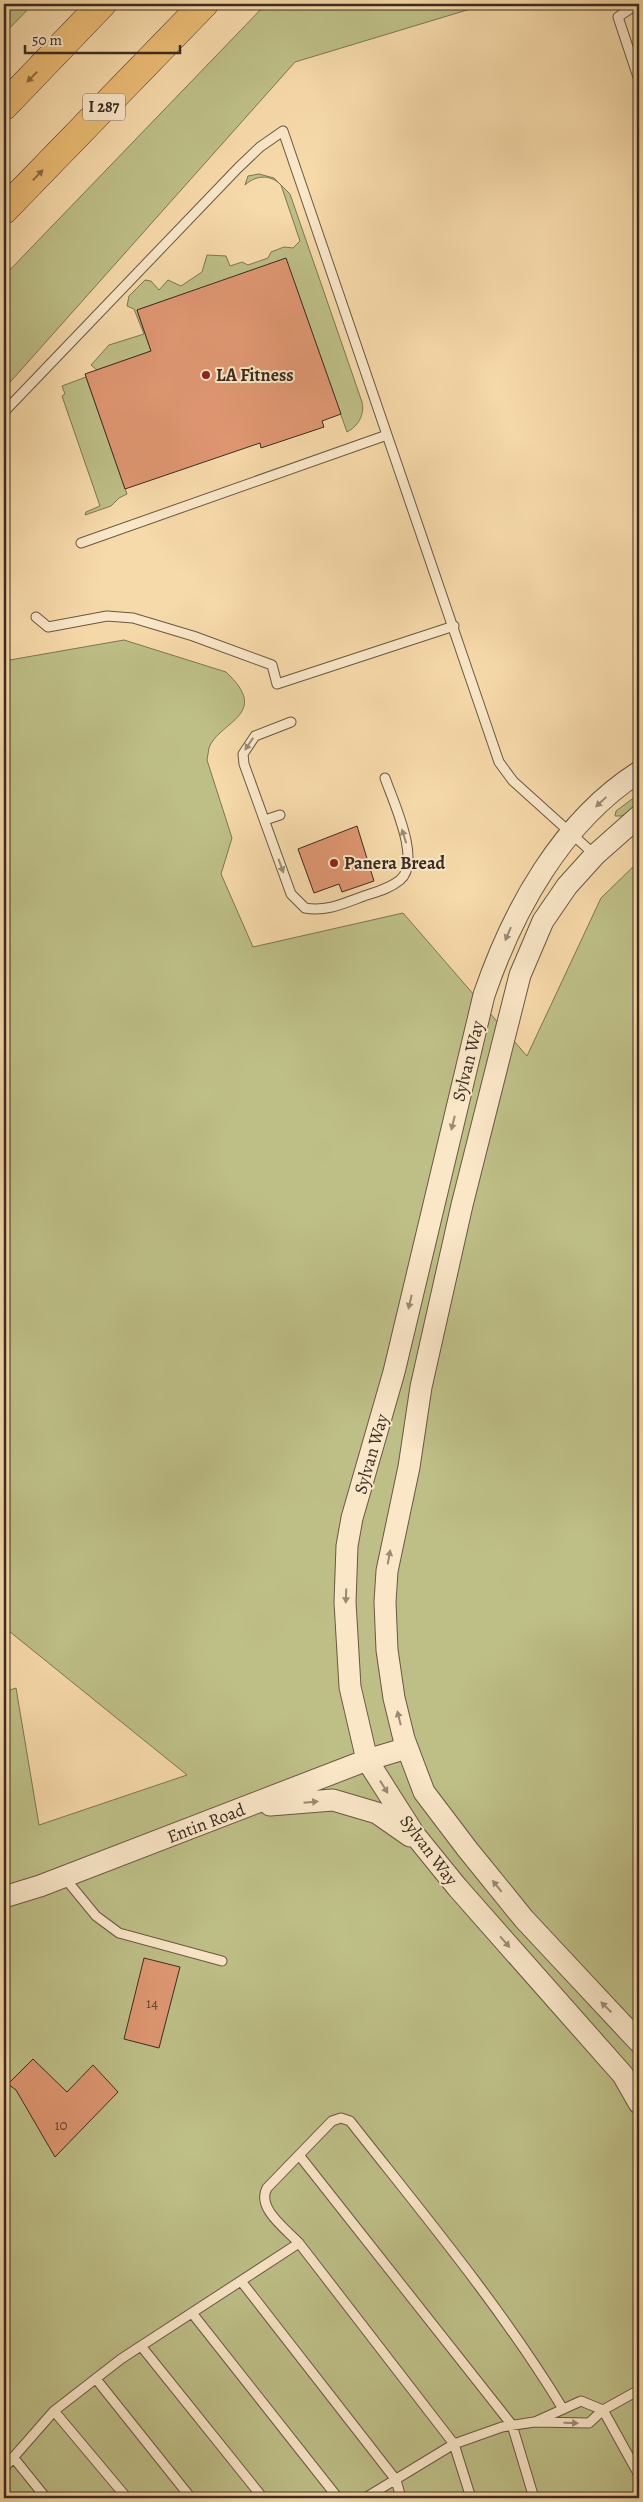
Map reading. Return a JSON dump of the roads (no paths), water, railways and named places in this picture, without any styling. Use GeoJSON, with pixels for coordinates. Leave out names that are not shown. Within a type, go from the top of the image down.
{"type":"FeatureCollection","features":[{"type":"Feature","properties":{"kind":"highway"},"geometry":{"type":"LineString","coordinates":[[4,106],[102,4]]}},
{"type":"Feature","properties":{"kind":"highway","name":"I 287"},"geometry":{"type":"LineString","coordinates":[[4,210],[204,4]]}},
{"type":"Feature","properties":{"kind":"street","name":"Sylvan Way"},"geometry":{"type":"LineString","coordinates":[[639,772],[601,801],[571,833],[512,924],[493,968],[484,995],[394,1372],[352,1518],[348,1546],[345,1602],[349,1678],[367,1760],[427,1851],[623,2075],[639,2103]]}},
{"type":"Feature","properties":{"kind":"street","name":"Sylvan Way"},"geometry":{"type":"LineString","coordinates":[[639,816],[595,854],[567,886],[543,921],[520,975],[468,1180],[421,1387],[409,1467],[387,1571],[387,1650],[394,1698],[407,1748],[424,1792],[524,1919],[639,2042]]}},
{"type":"Feature","properties":{"kind":"street"},"geometry":{"type":"LineString","coordinates":[[440,1175],[468,1180]]}},
{"type":"Feature","properties":{"kind":"street","name":"Entin Road"},"geometry":{"type":"LineString","coordinates":[[4,1897],[64,1877],[367,1760],[407,1748]]}},
{"type":"Feature","properties":{"kind":"street"},"geometry":{"type":"LineString","coordinates":[[245,1808],[333,1800],[377,1813],[396,1824],[427,1851]]}},
{"type":"Feature","properties":{"kind":"lane"},"geometry":{"type":"LineString","coordinates":[[637,4],[618,17],[639,80]]}},
{"type":"Feature","properties":{"kind":"lane"},"geometry":{"type":"LineString","coordinates":[[4,412],[238,168],[260,147],[283,131],[499,762],[513,781],[595,854]]}},
{"type":"Feature","properties":{"kind":"lane"},"geometry":{"type":"LineString","coordinates":[[81,543],[387,435]]}},
{"type":"Feature","properties":{"kind":"lane"},"geometry":{"type":"LineString","coordinates":[[36,618],[48,627],[107,616],[133,618],[193,636],[272,665],[277,684],[454,626]]}},
{"type":"Feature","properties":{"kind":"lane"},"geometry":{"type":"LineString","coordinates":[[291,722],[255,736],[243,754],[244,764],[291,894],[305,908],[324,909],[388,888],[401,880],[406,873],[409,857],[385,778]]}},
{"type":"Feature","properties":{"kind":"lane"},"geometry":{"type":"LineString","coordinates":[[265,820],[280,815]]}},
{"type":"Feature","properties":{"kind":"lane"},"geometry":{"type":"LineString","coordinates":[[64,1877],[96,1916],[119,1933],[222,1960]]}},
{"type":"Feature","properties":{"kind":"lane"},"geometry":{"type":"LineString","coordinates":[[470,2498],[454,2444],[299,2243],[264,2205],[263,2195],[267,2188],[332,2121],[341,2118],[350,2121],[472,2276],[533,2360],[563,2409]]}},
{"type":"Feature","properties":{"kind":"lane"},"geometry":{"type":"LineString","coordinates":[[299,2155],[512,2425],[534,2498]]}},
{"type":"Feature","properties":{"kind":"lane"},"geometry":{"type":"LineString","coordinates":[[4,2468],[54,2411],[142,2346],[299,2243]]}},
{"type":"Feature","properties":{"kind":"lane"},"geometry":{"type":"LineString","coordinates":[[241,2281],[396,2480],[401,2498]]}},
{"type":"Feature","properties":{"kind":"lane"},"geometry":{"type":"LineString","coordinates":[[192,2313],[338,2498]]}},
{"type":"Feature","properties":{"kind":"lane"},"geometry":{"type":"LineString","coordinates":[[142,2346],[263,2498]]}},
{"type":"Feature","properties":{"kind":"lane"},"geometry":{"type":"LineString","coordinates":[[96,2379],[191,2498]]}},
{"type":"Feature","properties":{"kind":"lane"},"geometry":{"type":"LineString","coordinates":[[365,2498],[454,2444],[512,2425],[534,2422],[589,2423],[602,2410],[639,2390]]}},
{"type":"Feature","properties":{"kind":"lane"},"geometry":{"type":"LineString","coordinates":[[534,2422],[581,2401],[602,2410],[639,2475]]}},
{"type":"Feature","properties":{"kind":"lane"},"geometry":{"type":"LineString","coordinates":[[54,2411],[127,2498]]}},
{"type":"Feature","properties":{"kind":"lane"},"geometry":{"type":"LineString","coordinates":[[13,2457],[46,2498]]}},
{"type":"Feature","properties":{"kind":"place","name":"LA Fitness"},"geometry":{"type":"Point","coordinates":[206,375]}},
{"type":"Feature","properties":{"kind":"place","name":"Panera Bread"},"geometry":{"type":"Point","coordinates":[334,863]}}]}
